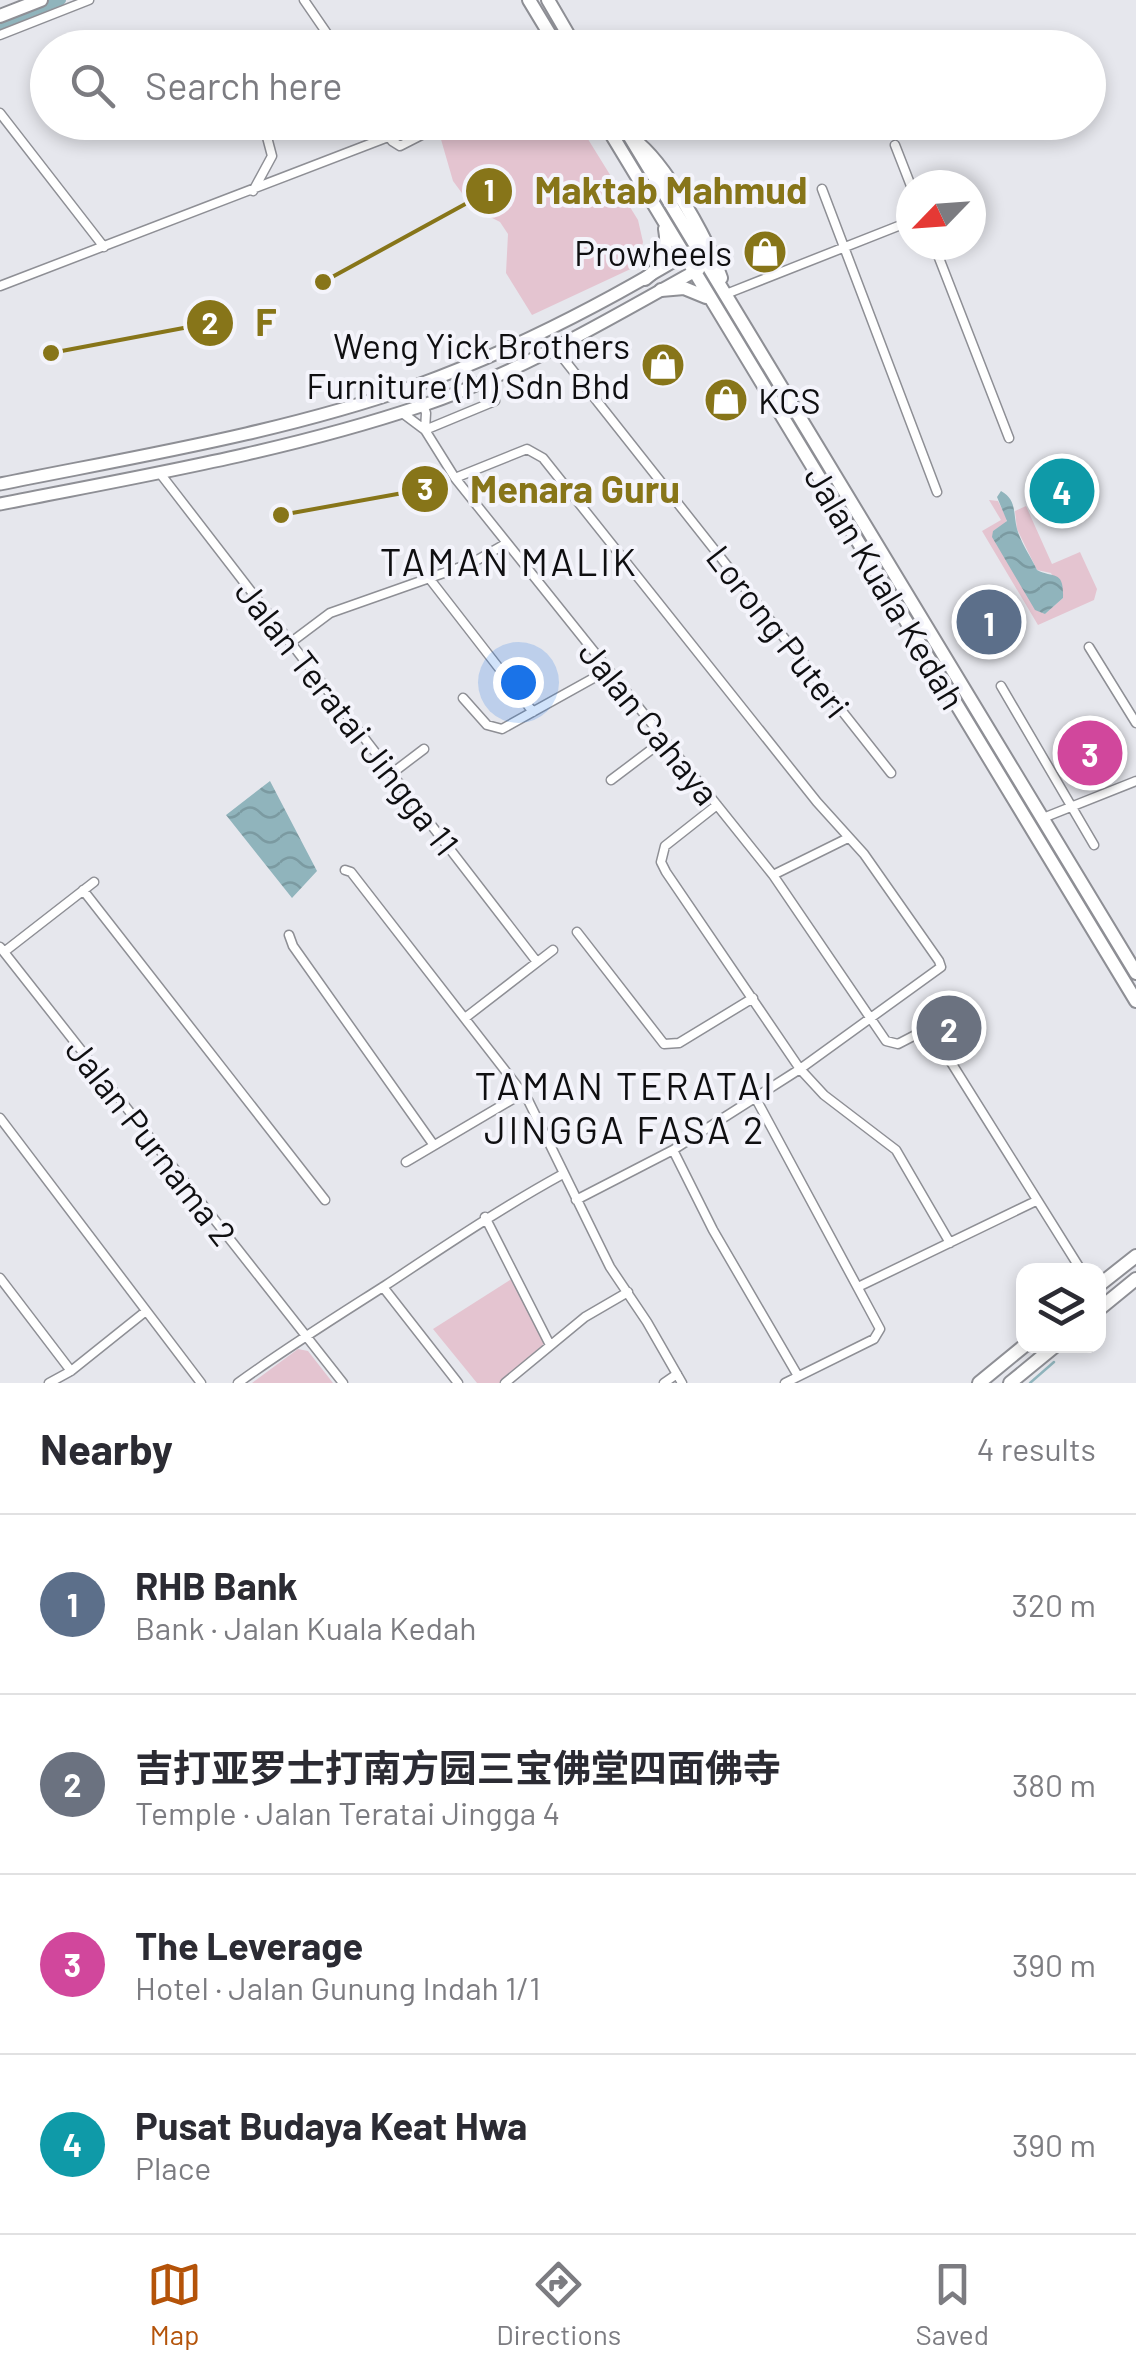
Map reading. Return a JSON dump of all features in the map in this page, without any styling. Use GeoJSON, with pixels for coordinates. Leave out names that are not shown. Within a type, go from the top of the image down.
{"type":"FeatureCollection","features":[{"type":"Feature","properties":{"kind":"main road"},"geometry":{"type":"LineString","coordinates":[[0,16],[41,0]]}},
{"type":"Feature","properties":{"kind":"main road"},"geometry":{"type":"LineString","coordinates":[[529,0],[547,30]]}},
{"type":"Feature","properties":{"kind":"main road"},"geometry":{"type":"LineString","coordinates":[[548,0],[566,30]]}},
{"type":"Feature","properties":{"kind":"main road","name":"Jalan Kuala Kedah"},"geometry":{"type":"LineString","coordinates":[[615,140],[714,306],[754,364],[977,742],[1113,950],[1135,969]]}},
{"type":"Feature","properties":{"kind":"main road","name":"Jalan Kuala Kedah"},"geometry":{"type":"LineString","coordinates":[[631,140],[1041,819],[1113,950],[1136,1001]]}},
{"type":"Feature","properties":{"kind":"main road"},"geometry":{"type":"LineString","coordinates":[[635,140],[649,150],[697,227],[715,259],[726,294]]}},
{"type":"Feature","properties":{"kind":"main road"},"geometry":{"type":"LineString","coordinates":[[645,279],[665,255],[664,224]]}},
{"type":"Feature","properties":{"kind":"main road"},"geometry":{"type":"LineString","coordinates":[[0,484],[292,423],[416,385],[504,350],[645,279],[697,247]]}},
{"type":"Feature","properties":{"kind":"main road"},"geometry":{"type":"LineString","coordinates":[[0,504],[228,458],[424,405],[555,348],[707,265]]}},
{"type":"Feature","properties":{"kind":"main road"},"geometry":{"type":"LineString","coordinates":[[660,290],[696,291],[714,306]]}},
{"type":"Feature","properties":{"kind":"main road"},"geometry":{"type":"LineString","coordinates":[[1106,1280],[1136,1256]]}},
{"type":"Feature","properties":{"kind":"main road"},"geometry":{"type":"LineString","coordinates":[[1106,1303],[1136,1279]]}},
{"type":"Feature","properties":{"kind":"main road"},"geometry":{"type":"LineString","coordinates":[[979,1383],[1016,1353]]}},
{"type":"Feature","properties":{"kind":"main road"},"geometry":{"type":"LineString","coordinates":[[1011,1381],[1046,1353]]}},
{"type":"Feature","properties":{"kind":"street"},"geometry":{"type":"LineString","coordinates":[[0,35],[89,0]]}},
{"type":"Feature","properties":{"kind":"street"},"geometry":{"type":"LineString","coordinates":[[304,0],[325,30]]}},
{"type":"Feature","properties":{"kind":"street"},"geometry":{"type":"LineString","coordinates":[[0,113],[104,247]]}},
{"type":"Feature","properties":{"kind":"street"},"geometry":{"type":"LineString","coordinates":[[253,191],[272,156],[268,140]]}},
{"type":"Feature","properties":{"kind":"street"},"geometry":{"type":"LineString","coordinates":[[1,284],[380,140]]}},
{"type":"Feature","properties":{"kind":"street"},"geometry":{"type":"LineString","coordinates":[[895,145],[905,170]]}},
{"type":"Feature","properties":{"kind":"street"},"geometry":{"type":"LineString","coordinates":[[822,189],[938,492]]}},
{"type":"Feature","properties":{"kind":"street"},"geometry":{"type":"LineString","coordinates":[[726,294],[896,227]]}},
{"type":"Feature","properties":{"kind":"street"},"geometry":{"type":"LineString","coordinates":[[940,260],[1009,438]]}},
{"type":"Feature","properties":{"kind":"street","name":"Lorong Puteri"},"geometry":{"type":"LineString","coordinates":[[555,348],[892,774]]}},
{"type":"Feature","properties":{"kind":"street"},"geometry":{"type":"LineString","coordinates":[[416,385],[424,405],[425,430],[495,401],[486,381]]}},
{"type":"Feature","properties":{"kind":"street","name":"Jalan Cahaya"},"geometry":{"type":"LineString","coordinates":[[401,412],[425,430],[456,478],[772,876],[871,1018]]}},
{"type":"Feature","properties":{"kind":"street"},"geometry":{"type":"LineString","coordinates":[[456,478],[527,449],[544,458],[864,854],[941,967],[800,1068],[673,1150],[576,1200]]}},
{"type":"Feature","properties":{"kind":"street","name":"Jalan Teratai Jingga 11"},"geometry":{"type":"LineString","coordinates":[[159,472],[538,962]]}},
{"type":"Feature","properties":{"kind":"street"},"geometry":{"type":"LineString","coordinates":[[290,643],[330,613],[472,563],[507,543]]}},
{"type":"Feature","properties":{"kind":"street"},"geometry":{"type":"LineString","coordinates":[[430,578],[533,712]]}},
{"type":"Feature","properties":{"kind":"street"},"geometry":{"type":"LineString","coordinates":[[1089,647],[1136,723]]}},
{"type":"Feature","properties":{"kind":"street"},"geometry":{"type":"LineString","coordinates":[[463,698],[494,728],[502,728],[608,670]]}},
{"type":"Feature","properties":{"kind":"street"},"geometry":{"type":"LineString","coordinates":[[1000,686],[1094,845]]}},
{"type":"Feature","properties":{"kind":"street"},"geometry":{"type":"LineString","coordinates":[[611,780],[664,740]]}},
{"type":"Feature","properties":{"kind":"street"},"geometry":{"type":"LineString","coordinates":[[391,774],[424,749]]}},
{"type":"Feature","properties":{"kind":"street"},"geometry":{"type":"LineString","coordinates":[[1041,819],[1136,781]]}},
{"type":"Feature","properties":{"kind":"street"},"geometry":{"type":"LineString","coordinates":[[716,805],[665,846],[661,862],[800,1068],[824,1095],[896,1150],[950,1242]]}},
{"type":"Feature","properties":{"kind":"street"},"geometry":{"type":"LineString","coordinates":[[772,876],[848,838]]}},
{"type":"Feature","properties":{"kind":"street"},"geometry":{"type":"LineString","coordinates":[[345,870],[351,872],[523,1093],[546,1131],[610,1267],[680,1379],[664,1383]]}},
{"type":"Feature","properties":{"kind":"street"},"geometry":{"type":"LineString","coordinates":[[2,950],[94,882]]}},
{"type":"Feature","properties":{"kind":"street"},"geometry":{"type":"LineString","coordinates":[[83,890],[325,1200]]}},
{"type":"Feature","properties":{"kind":"street"},"geometry":{"type":"LineString","coordinates":[[576,932],[664,1044],[679,1043],[753,998]]}},
{"type":"Feature","properties":{"kind":"street"},"geometry":{"type":"LineString","coordinates":[[289,934],[292,946],[434,1144]]}},
{"type":"Feature","properties":{"kind":"street","name":"Jalan Purnama 2"},"geometry":{"type":"LineString","coordinates":[[2,950],[343,1383]]}},
{"type":"Feature","properties":{"kind":"street"},"geometry":{"type":"LineString","coordinates":[[464,1018],[553,950]]}},
{"type":"Feature","properties":{"kind":"street"},"geometry":{"type":"LineString","coordinates":[[871,1018],[891,1044],[925,1030],[934,1035],[1076,1263]]}},
{"type":"Feature","properties":{"kind":"street"},"geometry":{"type":"LineString","coordinates":[[406,1162],[523,1093]]}},
{"type":"Feature","properties":{"kind":"street"},"geometry":{"type":"LineString","coordinates":[[755,1097],[880,1333],[785,1383]]}},
{"type":"Feature","properties":{"kind":"street"},"geometry":{"type":"LineString","coordinates":[[0,1118],[201,1383]]}},
{"type":"Feature","properties":{"kind":"street"},"geometry":{"type":"LineString","coordinates":[[673,1150],[713,1230],[798,1376]]}},
{"type":"Feature","properties":{"kind":"street"},"geometry":{"type":"LineString","coordinates":[[238,1383],[304,1335],[485,1218],[563,1174]]}},
{"type":"Feature","properties":{"kind":"street"},"geometry":{"type":"LineString","coordinates":[[858,1287],[1036,1200]]}},
{"type":"Feature","properties":{"kind":"street"},"geometry":{"type":"LineString","coordinates":[[485,1218],[550,1345]]}},
{"type":"Feature","properties":{"kind":"street"},"geometry":{"type":"LineString","coordinates":[[0,1278],[71,1371]]}},
{"type":"Feature","properties":{"kind":"street"},"geometry":{"type":"LineString","coordinates":[[383,1287],[458,1383]]}},
{"type":"Feature","properties":{"kind":"street"},"geometry":{"type":"LineString","coordinates":[[505,1383],[586,1317],[628,1292]]}},
{"type":"Feature","properties":{"kind":"street"},"geometry":{"type":"LineString","coordinates":[[50,1383],[146,1311]]}},
{"type":"Feature","properties":{"kind":"shaded area"},"geometry":{"type":"Polygon","coordinates":[[[441,140],[589,140],[638,220],[643,242],[637,266],[532,315],[506,273],[508,234],[500,222],[473,208],[453,181],[441,140]]]}},
{"type":"Feature","properties":{"kind":"shaded area"},"geometry":{"type":"Polygon","coordinates":[[[989,500],[998,501],[1007,519],[993,531],[1045,614],[1063,598],[1051,573],[1037,570],[1017,529],[1015,511],[1026,506],[1052,564],[1080,552],[1097,589],[1094,600],[1038,625],[982,531],[1001,520],[989,500]]]}},
{"type":"Feature","properties":{"kind":"shaded area"},"geometry":{"type":"Polygon","coordinates":[[[513,1278],[545,1343],[499,1383],[477,1383],[433,1329],[513,1278]]]}},
{"type":"Feature","properties":{"kind":"shaded area"},"geometry":{"type":"Polygon","coordinates":[[[298,1349],[308,1351],[333,1383],[252,1383],[298,1349]]]}},
{"type":"Feature","properties":{"kind":"water"},"geometry":{"type":"Polygon","coordinates":[[[1001,491],[1012,503],[1019,534],[1037,570],[1057,576],[1062,583],[1063,598],[1045,614],[1035,610],[992,537],[993,531],[1007,521],[997,497],[1001,491]]]}},
{"type":"Feature","properties":{"kind":"water"},"geometry":{"type":"Polygon","coordinates":[[[270,781],[317,871],[292,898],[226,815],[270,781]]]}},
{"type":"Feature","properties":{"kind":"waterway"},"geometry":{"type":"LineString","coordinates":[[0,24],[61,0]]}},
{"type":"Feature","properties":{"kind":"waterway"},"geometry":{"type":"LineString","coordinates":[[1030,1383],[1054,1362]]}},
{"type":"Feature","properties":{"kind":"place","name":"Prowheels"},"geometry":{"type":"Point","coordinates":[765,252]}},
{"type":"Feature","properties":{"kind":"place","name":"Maktab Mahmud"},"geometry":{"type":"Point","coordinates":[323,282]}},
{"type":"Feature","properties":{"kind":"place","name":"F"},"geometry":{"type":"Point","coordinates":[51,353]}},
{"type":"Feature","properties":{"kind":"place","name":"Weng Yick Brothers Furniture (M) Sdn Bhd"},"geometry":{"type":"Point","coordinates":[663,365]}},
{"type":"Feature","properties":{"kind":"place","name":"KCS"},"geometry":{"type":"Point","coordinates":[726,400]}},
{"type":"Feature","properties":{"kind":"place","name":"Pusat Budaya Keat Hwa"},"geometry":{"type":"Point","coordinates":[1062,491]}},
{"type":"Feature","properties":{"kind":"place","name":"Menara Guru"},"geometry":{"type":"Point","coordinates":[281,515]}},
{"type":"Feature","properties":{"kind":"place","name":"RHB Bank"},"geometry":{"type":"Point","coordinates":[989,622]}},
{"type":"Feature","properties":{"kind":"place","name":"The Leverage"},"geometry":{"type":"Point","coordinates":[1090,753]}},
{"type":"Feature","properties":{"kind":"place","name":"吉打亚罗士打南方园三宝佛堂四面佛寺"},"geometry":{"type":"Point","coordinates":[949,1028]}},
{"type":"Feature","properties":{"kind":"district","name":"TAMAN MALIK"},"geometry":{"type":"Point","coordinates":[509,561]}},
{"type":"Feature","properties":{"kind":"district","name":"TAMAN TERATAI JINGGA FASA 2"},"geometry":{"type":"Point","coordinates":[625,1107]}}]}
